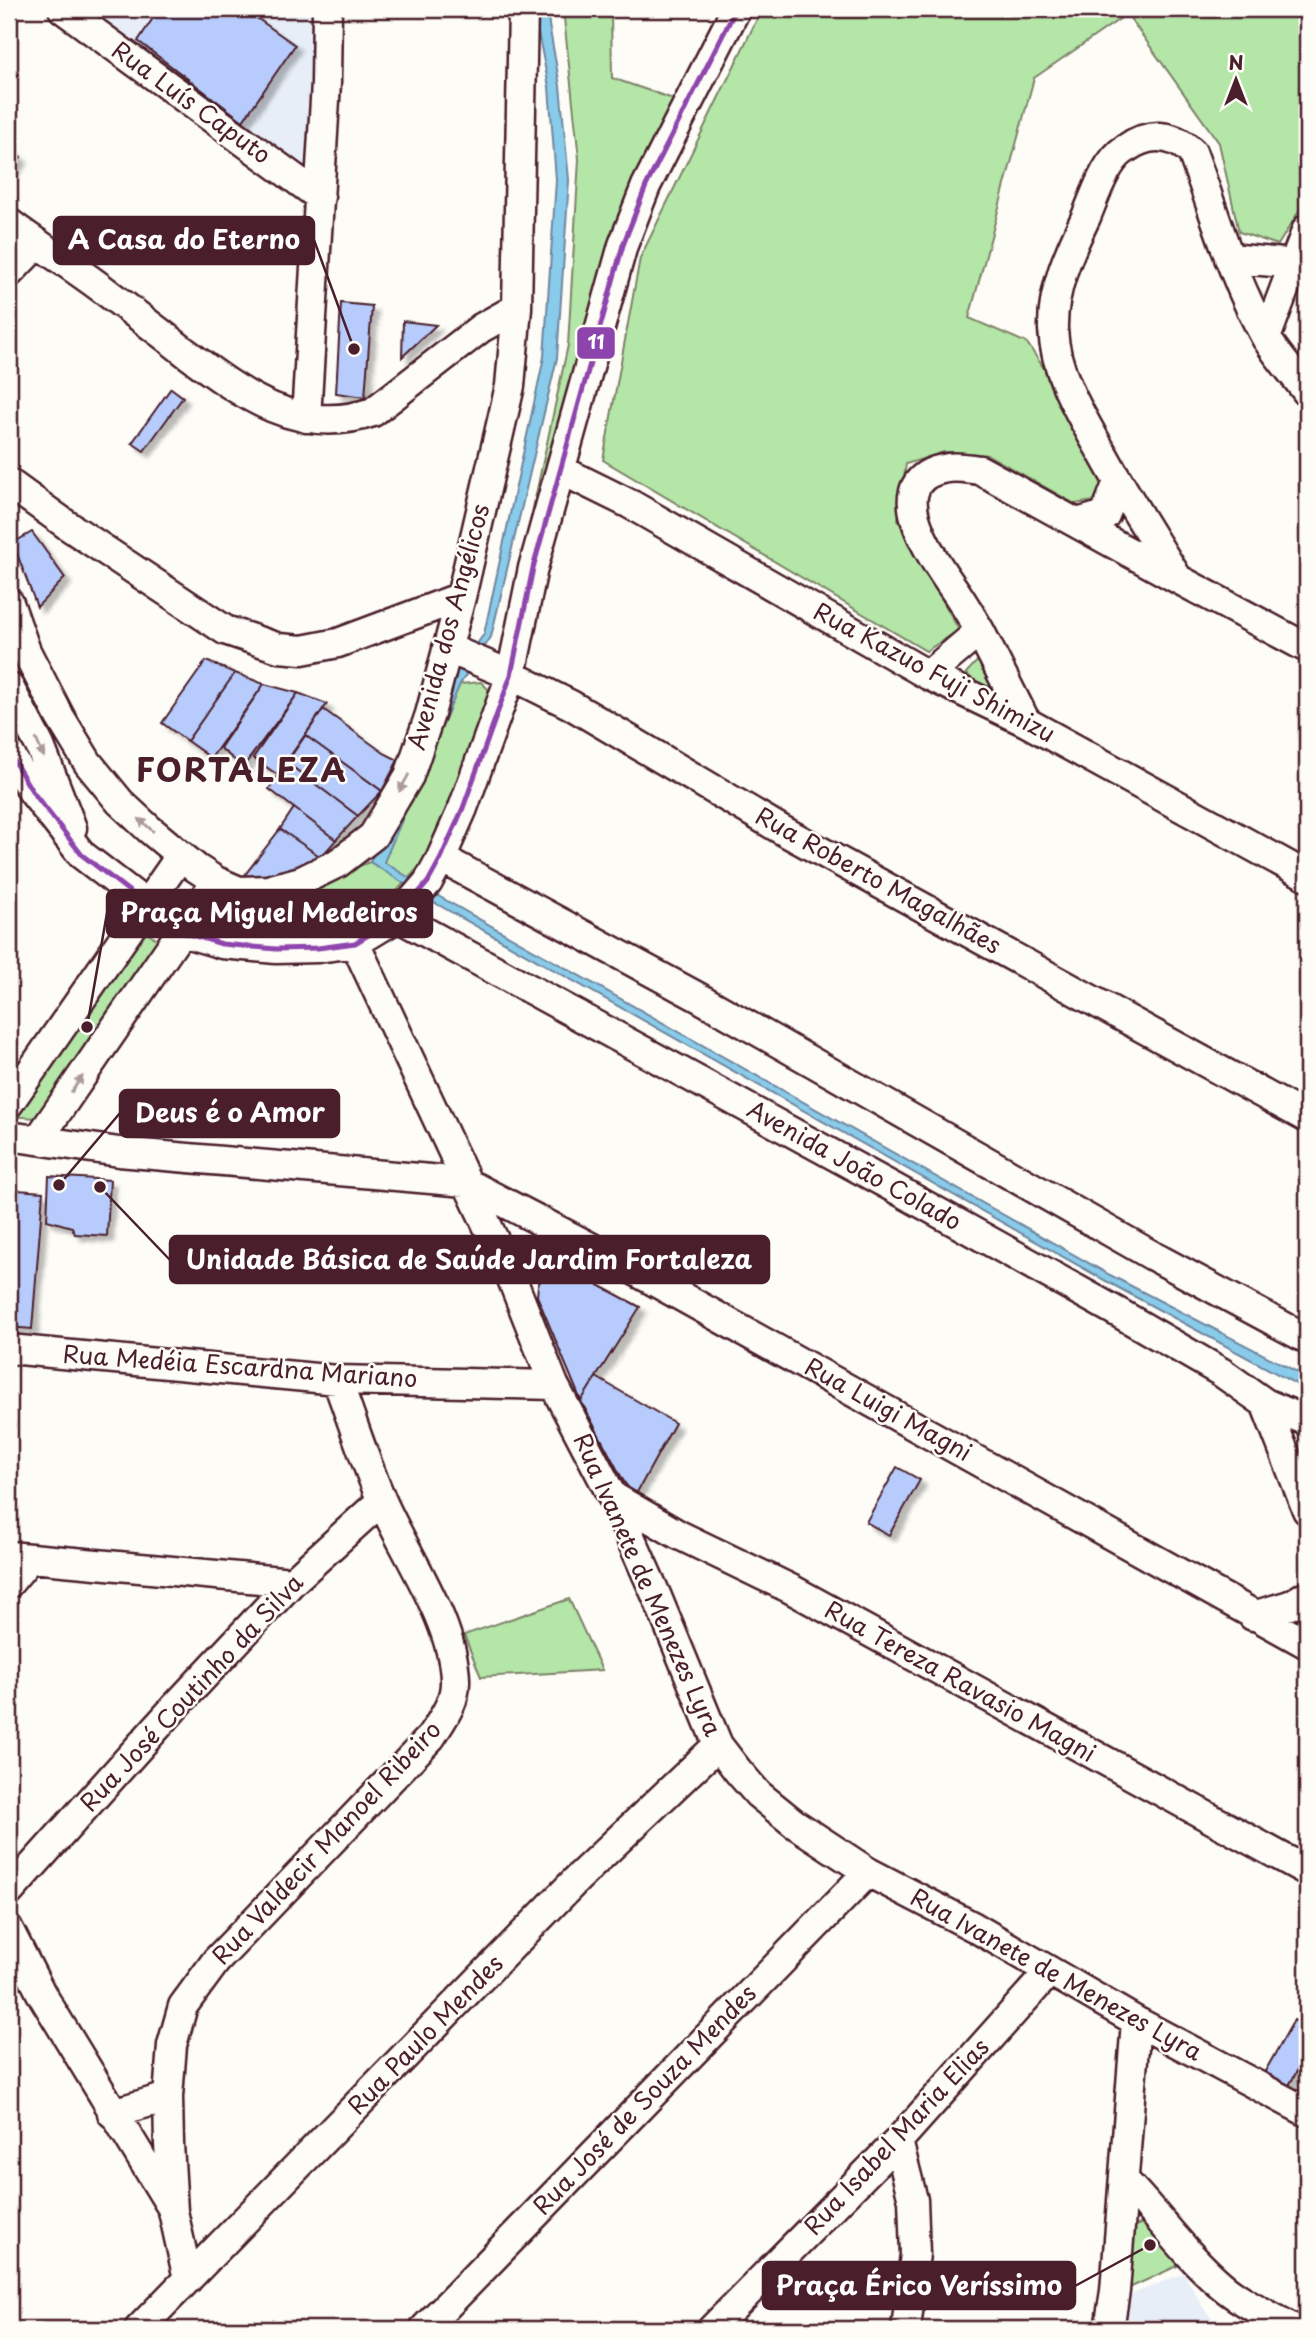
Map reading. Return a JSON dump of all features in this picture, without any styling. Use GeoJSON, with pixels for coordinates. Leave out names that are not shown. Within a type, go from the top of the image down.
{"type":"FeatureCollection","features":[{"type":"Feature","properties":{"kind":"street","name":"Rua Luís Caputo"},"geometry":{"type":"LineString","coordinates":[[63,9],[320,197]]}},
{"type":"Feature","properties":{"kind":"street"},"geometry":{"type":"LineString","coordinates":[[306,418],[320,197],[327,9]]}},
{"type":"Feature","properties":{"kind":"street","name":"Avenida dos Angélicos"},"geometry":{"type":"LineString","coordinates":[[9,603],[26,651],[60,717],[88,763],[120,802],[196,868],[216,881],[239,891],[268,890],[290,884],[338,863],[373,836],[409,776],[430,714],[461,597],[510,386],[517,308],[523,9]]}},
{"type":"Feature","properties":{"kind":"street"},"geometry":{"type":"LineString","coordinates":[[9,753],[32,792],[82,856],[182,932],[222,944],[276,949],[318,948],[355,943],[398,917],[428,882],[441,858],[463,808],[511,675],[533,568],[623,245],[646,186],[736,9]]}},
{"type":"Feature","properties":{"kind":"street"},"geometry":{"type":"LineString","coordinates":[[1178,579],[1118,482],[1078,410],[1056,359],[1053,328],[1056,292],[1079,231],[1118,153],[1139,139],[1161,137],[1183,144],[1192,152],[1229,258],[1266,338],[1307,392]]}},
{"type":"Feature","properties":{"kind":"street"},"geometry":{"type":"LineString","coordinates":[[9,223],[77,269],[233,388],[267,406],[306,418],[353,419],[373,412],[496,318],[517,308]]}},
{"type":"Feature","properties":{"kind":"street"},"geometry":{"type":"LineString","coordinates":[[1266,338],[1307,229]]}},
{"type":"Feature","properties":{"kind":"street"},"geometry":{"type":"LineString","coordinates":[[9,273],[37,244]]}},
{"type":"Feature","properties":{"kind":"street"},"geometry":{"type":"LineString","coordinates":[[1229,258],[1295,264]]}},
{"type":"Feature","properties":{"kind":"street"},"geometry":{"type":"LineString","coordinates":[[463,345],[496,345],[513,360]]}},
{"type":"Feature","properties":{"kind":"street"},"geometry":{"type":"LineString","coordinates":[[1026,722],[980,631],[921,539],[914,520],[913,499],[918,482],[930,472],[950,467],[980,470],[1307,648]]}},
{"type":"Feature","properties":{"kind":"street","name":"Rua Kazuo Fuji Shimizu"},"geometry":{"type":"LineString","coordinates":[[561,470],[630,505],[928,675],[1026,722],[1307,876]]}},
{"type":"Feature","properties":{"kind":"street"},"geometry":{"type":"LineString","coordinates":[[1077,523],[1105,515],[1118,482]]}},
{"type":"Feature","properties":{"kind":"street"},"geometry":{"type":"LineString","coordinates":[[9,483],[225,630],[279,648],[302,650],[338,643],[461,597]]}},
{"type":"Feature","properties":{"kind":"street"},"geometry":{"type":"LineString","coordinates":[[928,675],[980,631]]}},
{"type":"Feature","properties":{"kind":"street","name":"Rua Roberto Magalhães"},"geometry":{"type":"LineString","coordinates":[[447,648],[511,675],[571,705],[782,830],[1307,1118]]}},
{"type":"Feature","properties":{"kind":"street"},"geometry":{"type":"LineString","coordinates":[[9,687],[40,746],[82,856]]}},
{"type":"Feature","properties":{"kind":"street"},"geometry":{"type":"LineString","coordinates":[[9,1103],[181,855]]}},
{"type":"Feature","properties":{"kind":"street"},"geometry":{"type":"LineString","coordinates":[[441,858],[698,996],[1153,1256],[1307,1339]]}},
{"type":"Feature","properties":{"kind":"street"},"geometry":{"type":"LineString","coordinates":[[38,1140],[216,881]]}},
{"type":"Feature","properties":{"kind":"street","name":"Avenida João Colado"},"geometry":{"type":"LineString","coordinates":[[398,917],[1119,1313],[1221,1372],[1265,1404],[1307,1421]]}},
{"type":"Feature","properties":{"kind":"street","name":"Rua Ivanete de Menezes Lyra"},"geometry":{"type":"LineString","coordinates":[[355,943],[510,1274],[554,1385],[612,1496],[718,1745],[758,1794],[795,1824],[868,1872],[974,1927],[1136,2021],[1307,2112]]}},
{"type":"Feature","properties":{"kind":"street"},"geometry":{"type":"LineString","coordinates":[[9,1136],[119,1152],[465,1182]]}},
{"type":"Feature","properties":{"kind":"street","name":"Rua Luigi Magni"},"geometry":{"type":"LineString","coordinates":[[465,1182],[623,1264],[1307,1644]]}},
{"type":"Feature","properties":{"kind":"street"},"geometry":{"type":"LineString","coordinates":[[510,1274],[557,1231]]}},
{"type":"Feature","properties":{"kind":"street","name":"Rua Medéia Escardna Mariano"},"geometry":{"type":"LineString","coordinates":[[9,1349],[337,1380],[554,1385]]}},
{"type":"Feature","properties":{"kind":"street","name":"Rua Valdecir Manoel Ribeiro"},"geometry":{"type":"LineString","coordinates":[[188,2279],[173,2211],[168,2097],[172,2045],[183,2006],[216,1961],[431,1737],[454,1700],[456,1681],[453,1659],[441,1622],[382,1500],[337,1380]]}},
{"type":"Feature","properties":{"kind":"street"},"geometry":{"type":"LineString","coordinates":[[1265,1404],[1307,1510]]}},
{"type":"Feature","properties":{"kind":"street","name":"Rua Tereza Ravasio Magni"},"geometry":{"type":"LineString","coordinates":[[612,1496],[679,1535],[791,1589],[1307,1871]]}},
{"type":"Feature","properties":{"kind":"street","name":"Rua José Coutinho da Silva"},"geometry":{"type":"LineString","coordinates":[[9,1892],[174,1708],[292,1582],[382,1500]]}},
{"type":"Feature","properties":{"kind":"street"},"geometry":{"type":"LineString","coordinates":[[9,1583],[19,1557],[292,1582]]}},
{"type":"Feature","properties":{"kind":"street"},"geometry":{"type":"LineString","coordinates":[[1253,1616],[1290,1605],[1307,1595]]}},
{"type":"Feature","properties":{"kind":"street","name":"Rua Paulo Mendes"},"geometry":{"type":"LineString","coordinates":[[139,2329],[579,1877],[718,1745]]}},
{"type":"Feature","properties":{"kind":"street","name":"Rua José de Souza Mendes"},"geometry":{"type":"LineString","coordinates":[[424,2329],[868,1872]]}},
{"type":"Feature","properties":{"kind":"street"},"geometry":{"type":"LineString","coordinates":[[9,1930],[40,1993],[173,2211]]}},
{"type":"Feature","properties":{"kind":"street","name":"Rua Isabel Maria Elias"},"geometry":{"type":"LineString","coordinates":[[712,2329],[898,2141],[1049,1972]]}},
{"type":"Feature","properties":{"kind":"street"},"geometry":{"type":"LineString","coordinates":[[1109,2329],[1115,2291],[1136,2021]]}},
{"type":"Feature","properties":{"kind":"street"},"geometry":{"type":"LineString","coordinates":[[112,2113],[168,2097]]}},
{"type":"Feature","properties":{"kind":"street"},"geometry":{"type":"LineString","coordinates":[[898,2141],[913,2200],[915,2253],[906,2329]]}},
{"type":"Feature","properties":{"kind":"street"},"geometry":{"type":"LineString","coordinates":[[1124,2180],[1221,2285],[1246,2303],[1294,2329]]}},
{"type":"Feature","properties":{"kind":"shaded area"},"geometry":{"type":"Polygon","coordinates":[[[91,9],[316,9],[314,178],[92,14],[91,9]]]}},
{"type":"Feature","properties":{"kind":"shaded area"},"geometry":{"type":"Polygon","coordinates":[[[1184,2273],[1204,2309],[1215,2322],[1229,2329],[1125,2329],[1128,2296],[1184,2273]]]}},
{"type":"Feature","properties":{"kind":"green space"},"geometry":{"type":"Polygon","coordinates":[[[563,9],[611,9],[612,78],[676,100],[509,620],[568,345],[579,159],[563,9]]]}},
{"type":"Feature","properties":{"kind":"green space"},"geometry":{"type":"Polygon","coordinates":[[[762,9],[1307,9],[1307,198],[1278,245],[1239,232],[1219,143],[1127,14],[1034,78],[969,318],[1027,343],[1112,470],[1094,501],[1075,504],[988,455],[944,452],[906,464],[898,520],[959,630],[926,651],[603,460],[640,258],[762,9]]]}},
{"type":"Feature","properties":{"kind":"green space"},"geometry":{"type":"Polygon","coordinates":[[[981,657],[1000,685],[989,696],[966,673],[981,657]]]}},
{"type":"Feature","properties":{"kind":"green space"},"geometry":{"type":"Polygon","coordinates":[[[481,682],[488,689],[488,715],[428,857],[384,905],[339,935],[235,939],[227,925],[227,912],[239,904],[270,905],[370,862],[412,787],[460,684],[481,682]]]}},
{"type":"Feature","properties":{"kind":"green space"},"geometry":{"type":"Polygon","coordinates":[[[141,930],[166,944],[36,1118],[9,1116],[141,930]]]}},
{"type":"Feature","properties":{"kind":"green space"},"geometry":{"type":"Polygon","coordinates":[[[569,1599],[602,1670],[481,1677],[464,1635],[569,1599]]]}},
{"type":"Feature","properties":{"kind":"green space"},"geometry":{"type":"Polygon","coordinates":[[[1145,2222],[1186,2262],[1127,2289],[1133,2227],[1145,2222]]]}},
{"type":"Feature","properties":{"kind":"water"},"geometry":{"type":"Polygon","coordinates":[[[536,9],[548,9],[560,86],[569,180],[557,358],[491,637],[460,684],[384,862],[440,897],[1110,1275],[1307,1377],[1307,1390],[1106,1281],[435,903],[370,862],[453,677],[484,634],[544,357],[556,180],[549,87],[536,9]]]}},
{"type":"Feature","properties":{"kind":"building"},"geometry":{"type":"Polygon","coordinates":[[[159,9],[244,9],[295,45],[243,121],[138,41],[159,9]]]}},
{"type":"Feature","properties":{"kind":"building"},"geometry":{"type":"Polygon","coordinates":[[[9,148],[21,157],[9,174],[9,148]]]}},
{"type":"Feature","properties":{"kind":"building"},"geometry":{"type":"Polygon","coordinates":[[[341,303],[372,306],[365,397],[336,393],[341,303]]]}},
{"type":"Feature","properties":{"kind":"building"},"geometry":{"type":"Polygon","coordinates":[[[403,321],[436,325],[402,357],[403,321]]]}},
{"type":"Feature","properties":{"kind":"building"},"geometry":{"type":"Polygon","coordinates":[[[171,388],[183,397],[144,451],[132,443],[171,388]]]}},
{"type":"Feature","properties":{"kind":"building"},"geometry":{"type":"Polygon","coordinates":[[[32,532],[65,578],[37,607],[13,543],[32,532]]]}},
{"type":"Feature","properties":{"kind":"building"},"geometry":{"type":"Polygon","coordinates":[[[206,661],[235,673],[187,741],[162,723],[206,661]]]}},
{"type":"Feature","properties":{"kind":"building"},"geometry":{"type":"Polygon","coordinates":[[[235,673],[264,684],[211,758],[187,741],[235,673]]]}},
{"type":"Feature","properties":{"kind":"building"},"geometry":{"type":"Polygon","coordinates":[[[264,684],[298,693],[243,767],[220,748],[264,684]]]}},
{"type":"Feature","properties":{"kind":"building"},"geometry":{"type":"Polygon","coordinates":[[[298,693],[327,704],[278,775],[253,758],[298,693]]]}},
{"type":"Feature","properties":{"kind":"building"},"geometry":{"type":"Polygon","coordinates":[[[323,709],[398,760],[382,791],[305,735],[323,709]]]}},
{"type":"Feature","properties":{"kind":"building"},"geometry":{"type":"Polygon","coordinates":[[[305,735],[382,791],[358,816],[286,762],[305,735]]]}},
{"type":"Feature","properties":{"kind":"building"},"geometry":{"type":"Polygon","coordinates":[[[286,762],[358,816],[336,840],[269,789],[286,762]]]}},
{"type":"Feature","properties":{"kind":"building"},"geometry":{"type":"Polygon","coordinates":[[[294,808],[336,840],[321,857],[280,829],[294,808]]]}},
{"type":"Feature","properties":{"kind":"building"},"geometry":{"type":"Polygon","coordinates":[[[280,829],[321,857],[262,885],[244,876],[280,829]]]}},
{"type":"Feature","properties":{"kind":"building"},"geometry":{"type":"Polygon","coordinates":[[[49,1176],[110,1180],[107,1236],[75,1234],[72,1227],[47,1220],[49,1176]]]}},
{"type":"Feature","properties":{"kind":"building"},"geometry":{"type":"Polygon","coordinates":[[[17,1190],[43,1192],[32,1329],[9,1327],[9,1268],[17,1190]]]}},
{"type":"Feature","properties":{"kind":"building"},"geometry":{"type":"Polygon","coordinates":[[[565,1267],[640,1307],[581,1401],[537,1296],[538,1285],[543,1276],[553,1269],[565,1267]]]}},
{"type":"Feature","properties":{"kind":"building"},"geometry":{"type":"Polygon","coordinates":[[[596,1377],[675,1423],[635,1496],[624,1482],[581,1401],[596,1377]]]}},
{"type":"Feature","properties":{"kind":"building"},"geometry":{"type":"Polygon","coordinates":[[[897,1467],[920,1480],[889,1535],[866,1522],[897,1467]]]}},
{"type":"Feature","properties":{"kind":"building"},"geometry":{"type":"Polygon","coordinates":[[[1294,2020],[1307,2027],[1307,2053],[1287,2089],[1263,2075],[1294,2020]]]}},
{"type":"Feature","properties":{"kind":"transit line","name":"11"},"geometry":{"type":"LineString","coordinates":[[9,753],[32,791],[82,855],[182,932],[222,944],[276,949],[318,948],[355,943],[398,917],[428,882],[441,858],[463,808],[511,675],[533,568],[623,245],[646,186],[736,9]]}},
{"type":"Feature","properties":{"kind":"place","name":"A Casa do Eterno"},"geometry":{"type":"Point","coordinates":[354,349]}},
{"type":"Feature","properties":{"kind":"place","name":"Praça Miguel Medeiros"},"geometry":{"type":"Point","coordinates":[87,1027]}},
{"type":"Feature","properties":{"kind":"place","name":"Deus é o Amor"},"geometry":{"type":"Point","coordinates":[59,1185]}},
{"type":"Feature","properties":{"kind":"place","name":"Unidade Básica de Saúde Jardim Fortaleza"},"geometry":{"type":"Point","coordinates":[100,1187]}},
{"type":"Feature","properties":{"kind":"place","name":"Praça Érico Veríssimo"},"geometry":{"type":"Point","coordinates":[1150,2245]}},
{"type":"Feature","properties":{"kind":"district","name":"FORTALEZA"},"geometry":{"type":"Point","coordinates":[242,771]}}]}
